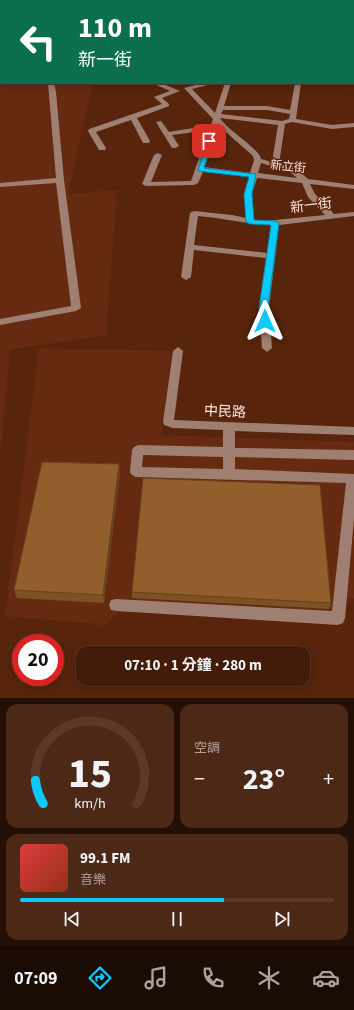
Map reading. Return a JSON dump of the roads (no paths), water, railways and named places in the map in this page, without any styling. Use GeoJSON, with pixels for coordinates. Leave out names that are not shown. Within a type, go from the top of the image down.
{"type":"FeatureCollection","features":[{"type":"Feature","properties":{"kind":"street"},"geometry":{"type":"LineString","coordinates":[[0,322],[76,308],[60,180],[54,92],[51,84]]}},
{"type":"Feature","properties":{"kind":"street"},"geometry":{"type":"LineString","coordinates":[[158,84],[175,91]]}},
{"type":"Feature","properties":{"kind":"street"},"geometry":{"type":"LineString","coordinates":[[102,148],[92,131],[167,105],[157,97],[175,91],[208,84]]}},
{"type":"Feature","properties":{"kind":"street"},"geometry":{"type":"LineString","coordinates":[[158,155],[146,184],[194,183],[228,84]]}},
{"type":"Feature","properties":{"kind":"street"},"geometry":{"type":"LineString","coordinates":[[292,120],[298,84]]}},
{"type":"Feature","properties":{"kind":"street"},"geometry":{"type":"LineString","coordinates":[[187,88],[237,141],[257,155],[258,160],[248,194],[250,222]]}},
{"type":"Feature","properties":{"kind":"street"},"geometry":{"type":"LineString","coordinates":[[220,108],[267,108],[293,112]]}},
{"type":"Feature","properties":{"kind":"street"},"geometry":{"type":"LineString","coordinates":[[132,117],[146,141]]}},
{"type":"Feature","properties":{"kind":"street"},"geometry":{"type":"LineString","coordinates":[[167,134],[215,119],[282,123],[292,120],[326,126],[350,127],[354,125]]}},
{"type":"Feature","properties":{"kind":"street"},"geometry":{"type":"LineString","coordinates":[[159,122],[175,146]]}},
{"type":"Feature","properties":{"kind":"street"},"geometry":{"type":"LineString","coordinates":[[275,164],[282,123]]}},
{"type":"Feature","properties":{"kind":"street"},"geometry":{"type":"LineString","coordinates":[[258,160],[293,170],[305,181],[311,195],[331,216]]}},
{"type":"Feature","properties":{"kind":"street","name":"新立街"},"geometry":{"type":"LineString","coordinates":[[200,169],[354,187]]}},
{"type":"Feature","properties":{"kind":"street"},"geometry":{"type":"LineString","coordinates":[[0,185],[60,180]]}},
{"type":"Feature","properties":{"kind":"street","name":"新一街"},"geometry":{"type":"LineString","coordinates":[[186,277],[194,212],[232,217],[250,222],[275,223],[354,214]]}},
{"type":"Feature","properties":{"kind":"street"},"geometry":{"type":"LineString","coordinates":[[267,348],[264,308],[275,223]]}},
{"type":"Feature","properties":{"kind":"street"},"geometry":{"type":"LineString","coordinates":[[189,247],[271,256]]}},
{"type":"Feature","properties":{"kind":"street","name":"中民路"},"geometry":{"type":"LineString","coordinates":[[178,351],[168,422],[172,424],[354,431]]}},
{"type":"Feature","properties":{"kind":"street"},"geometry":{"type":"LineString","coordinates":[[229,427],[229,474]]}},
{"type":"Feature","properties":{"kind":"street"},"geometry":{"type":"LineString","coordinates":[[116,606],[338,618],[353,473],[229,474],[136,472],[138,450],[354,455]]}}]}
